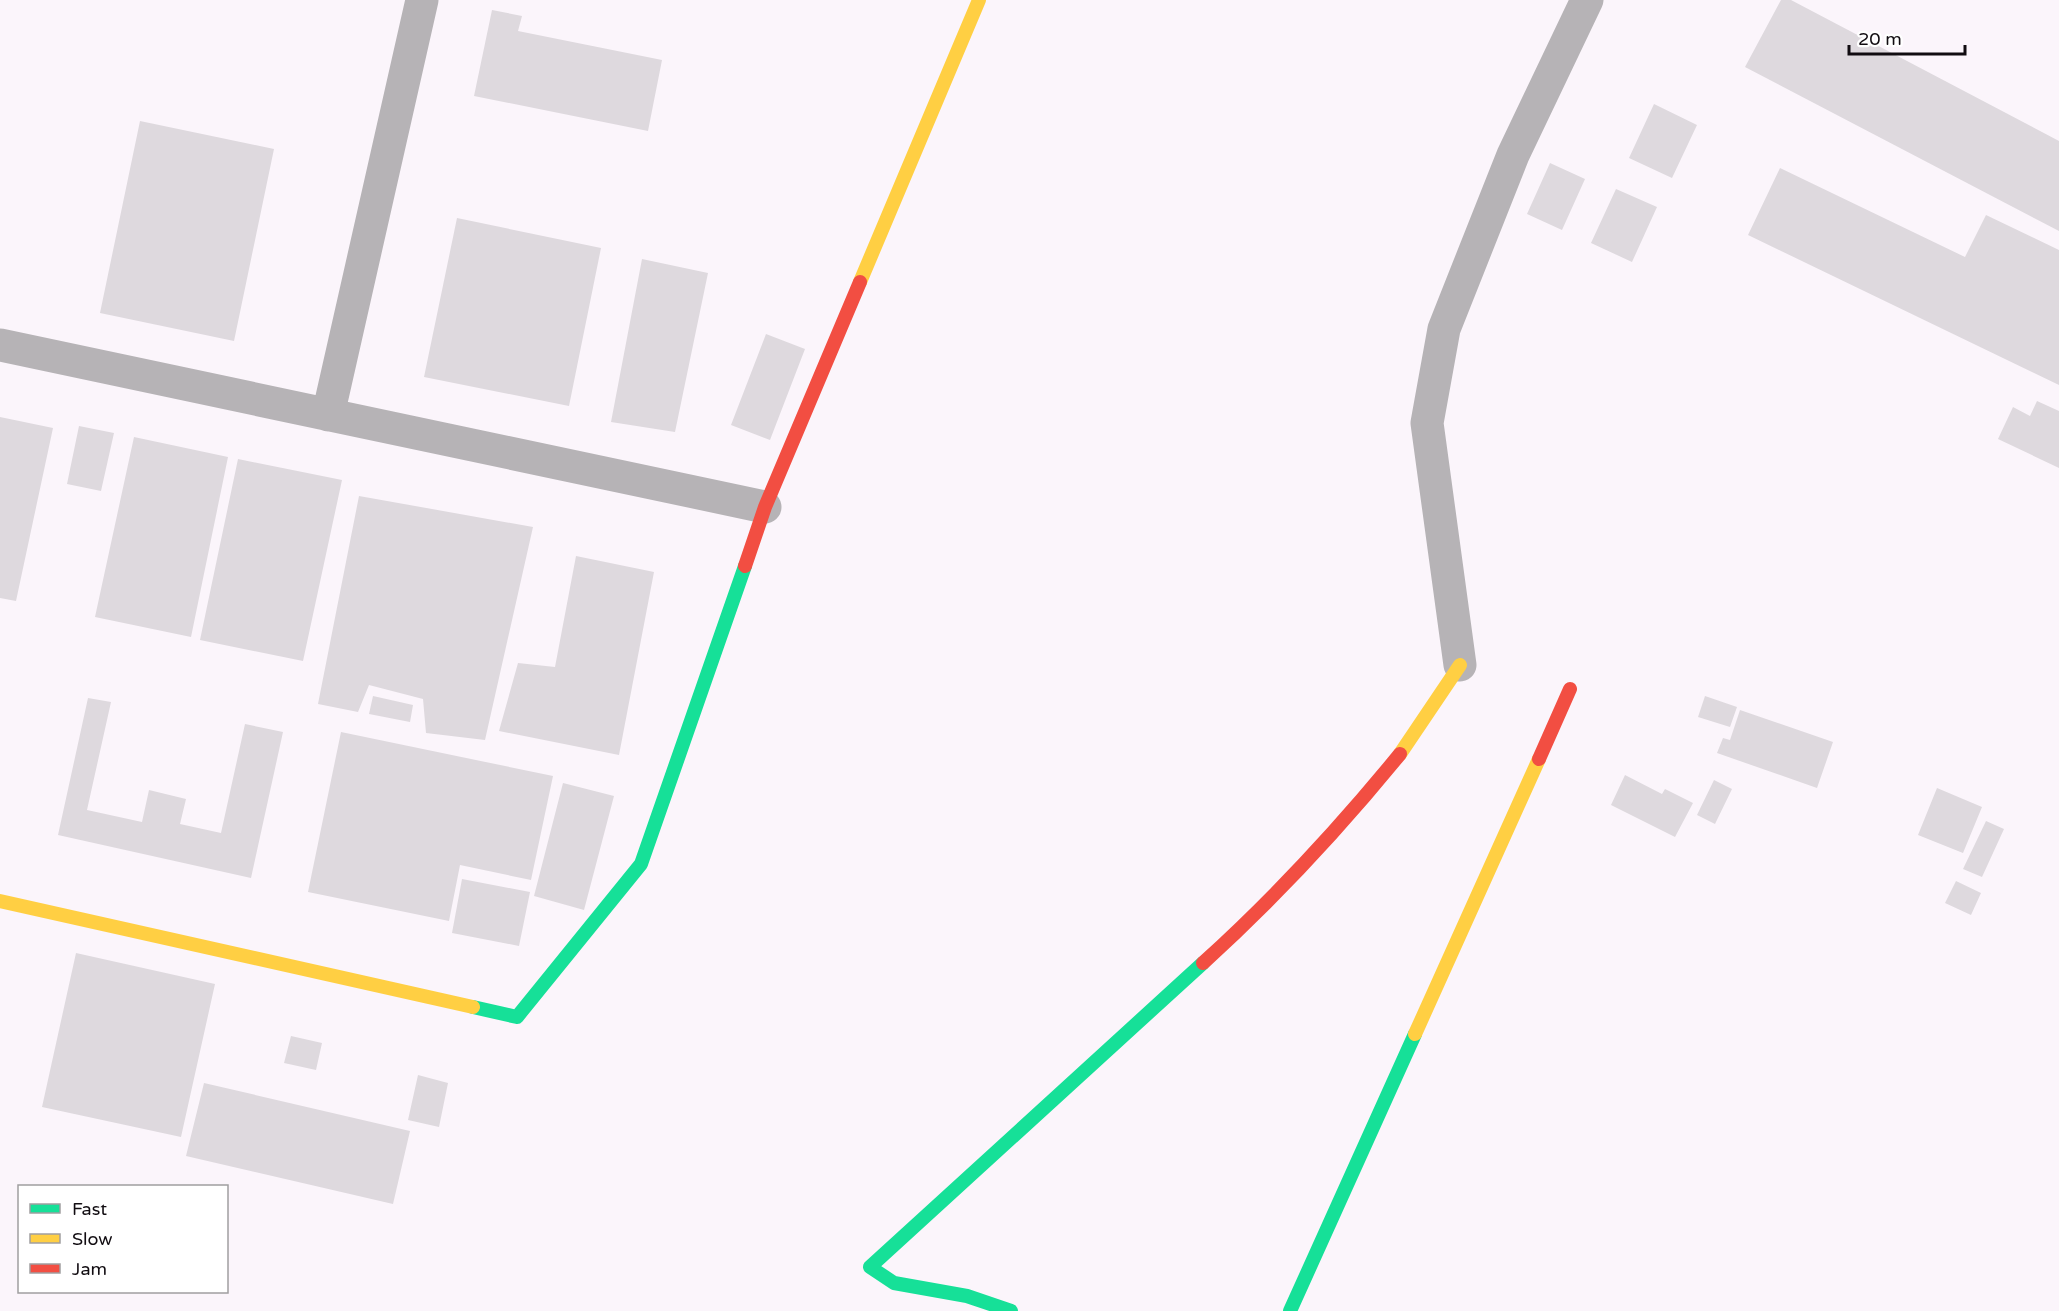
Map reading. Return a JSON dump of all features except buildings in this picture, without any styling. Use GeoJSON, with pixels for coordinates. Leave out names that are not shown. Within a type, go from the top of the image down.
{"type":"FeatureCollection","features":[{"type":"Feature","properties":{"kind":"main road"},"geometry":{"type":"LineString","coordinates":[[0,901],[517,1017],[641,864],[765,507],[979,0]]}},
{"type":"Feature","properties":{"kind":"main road"},"geometry":{"type":"LineString","coordinates":[[1011,1311],[967,1296],[894,1283],[870,1267],[1268,904],[1338,830],[1395,759],[1460,665]]}},
{"type":"Feature","properties":{"kind":"main road"},"geometry":{"type":"LineString","coordinates":[[1290,1311],[1570,689]]}},
{"type":"Feature","properties":{"kind":"street"},"geometry":{"type":"LineString","coordinates":[[328,415],[422,0]]}},
{"type":"Feature","properties":{"kind":"street"},"geometry":{"type":"LineString","coordinates":[[1460,665],[1427,423],[1444,329],[1512,155],[1587,0]]}},
{"type":"Feature","properties":{"kind":"street"},"geometry":{"type":"LineString","coordinates":[[0,345],[765,507]]}},
{"type":"Feature","properties":{"kind":"traffic: fast"},"geometry":{"type":"LineString","coordinates":[[473,1007],[517,1017],[641,864],[745,566]]}},
{"type":"Feature","properties":{"kind":"traffic: fast"},"geometry":{"type":"LineString","coordinates":[[1011,1311],[967,1296],[894,1283],[870,1267],[1203,963]]}},
{"type":"Feature","properties":{"kind":"traffic: fast"},"geometry":{"type":"LineString","coordinates":[[1290,1311],[1415,1034]]}},
{"type":"Feature","properties":{"kind":"traffic: slow"},"geometry":{"type":"LineString","coordinates":[[860,282],[979,0]]}},
{"type":"Feature","properties":{"kind":"traffic: slow"},"geometry":{"type":"LineString","coordinates":[[1400,754],[1460,665]]}},
{"type":"Feature","properties":{"kind":"traffic: slow"},"geometry":{"type":"LineString","coordinates":[[1415,1034],[1539,759]]}},
{"type":"Feature","properties":{"kind":"traffic: slow"},"geometry":{"type":"LineString","coordinates":[[0,901],[473,1007]]}},
{"type":"Feature","properties":{"kind":"traffic: jam"},"geometry":{"type":"LineString","coordinates":[[745,566],[765,507],[860,282]]}},
{"type":"Feature","properties":{"kind":"traffic: jam"},"geometry":{"type":"LineString","coordinates":[[1539,759],[1570,689]]}},
{"type":"Feature","properties":{"kind":"traffic: jam"},"geometry":{"type":"LineString","coordinates":[[1203,963],[1306,862],[1400,754]]}}]}
